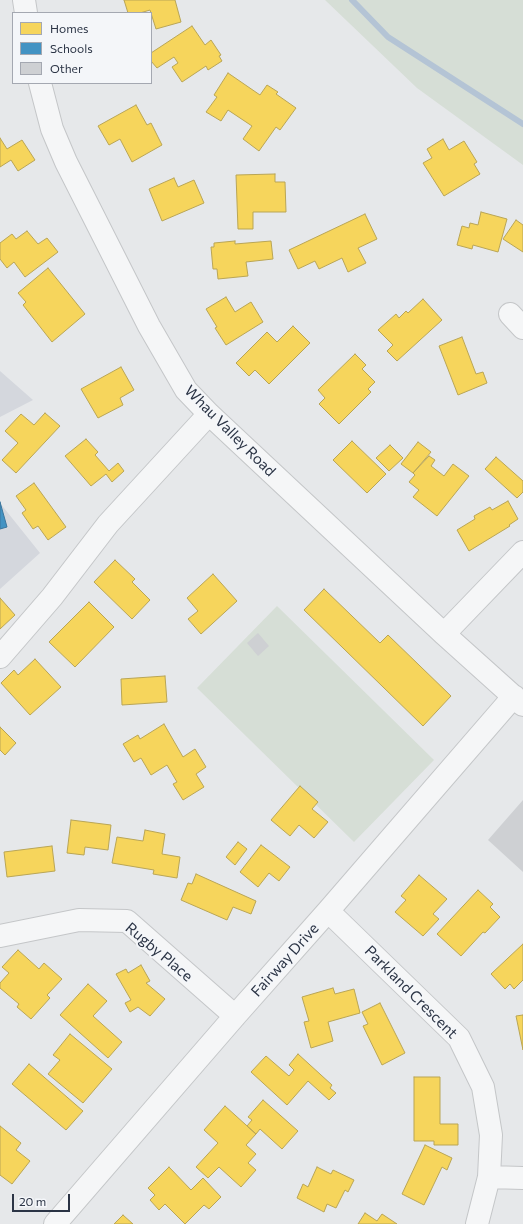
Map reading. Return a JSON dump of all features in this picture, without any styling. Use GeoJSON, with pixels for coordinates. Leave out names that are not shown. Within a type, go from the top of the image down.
{"type":"FeatureCollection","features":[{"type":"Feature","properties":{"kind":"street"},"geometry":{"type":"LineString","coordinates":[[24,0],[26,12]]}},
{"type":"Feature","properties":{"kind":"street","name":"Whau Valley Road"},"geometry":{"type":"LineString","coordinates":[[40,84],[52,129],[77,183],[149,326],[186,390],[209,414],[444,634],[519,701]]}},
{"type":"Feature","properties":{"kind":"street"},"geometry":{"type":"LineString","coordinates":[[0,657],[52,597],[108,524],[209,414]]}},
{"type":"Feature","properties":{"kind":"street"},"geometry":{"type":"LineString","coordinates":[[444,634],[523,552]]}},
{"type":"Feature","properties":{"kind":"street","name":"Fairway Drive"},"geometry":{"type":"LineString","coordinates":[[56,1224],[235,1016],[519,701]]}},
{"type":"Feature","properties":{"kind":"street","name":"Parkland Crescent"},"geometry":{"type":"LineString","coordinates":[[328,912],[459,1038],[483,1087],[491,1135],[489,1178],[477,1224]]}},
{"type":"Feature","properties":{"kind":"street","name":"Rugby Place"},"geometry":{"type":"LineString","coordinates":[[0,936],[79,920],[127,921],[235,1016]]}},
{"type":"Feature","properties":{"kind":"street"},"geometry":{"type":"LineString","coordinates":[[489,1178],[523,1178]]}},
{"type":"Feature","properties":{"kind":"shaded area"},"geometry":{"type":"Polygon","coordinates":[[[325,0],[523,0],[523,165],[417,88],[325,0]]]}},
{"type":"Feature","properties":{"kind":"shaded area"},"geometry":{"type":"Polygon","coordinates":[[[0,371],[33,400],[0,417],[0,371]]]}},
{"type":"Feature","properties":{"kind":"shaded area"},"geometry":{"type":"Polygon","coordinates":[[[0,503],[40,553],[0,589],[0,503]]]}},
{"type":"Feature","properties":{"kind":"shaded area"},"geometry":{"type":"Polygon","coordinates":[[[277,606],[434,760],[354,842],[197,688],[277,606]]]}},
{"type":"Feature","properties":{"kind":"building: Homes"},"geometry":{"type":"Polygon","coordinates":[[[124,0],[175,0],[181,22],[156,29],[152,12],[150,10],[143,12],[128,12],[124,0]]]}},
{"type":"Feature","properties":{"kind":"building: Homes"},"geometry":{"type":"Polygon","coordinates":[[[192,26],[205,45],[211,40],[221,55],[219,56],[222,61],[208,70],[206,66],[182,82],[172,67],[178,63],[174,57],[157,68],[152,62],[152,52],[192,26]]]}},
{"type":"Feature","properties":{"kind":"building: Homes"},"geometry":{"type":"Polygon","coordinates":[[[228,73],[260,95],[267,85],[278,92],[276,94],[296,108],[280,130],[276,127],[259,151],[243,139],[252,126],[228,110],[221,121],[206,112],[217,97],[214,95],[228,73]]]}},
{"type":"Feature","properties":{"kind":"building: Homes"},"geometry":{"type":"Polygon","coordinates":[[[136,105],[147,125],[151,123],[162,145],[132,162],[120,139],[109,145],[98,126],[136,105]]]}},
{"type":"Feature","properties":{"kind":"building: Homes"},"geometry":{"type":"Polygon","coordinates":[[[0,138],[7,149],[22,140],[35,160],[18,171],[11,160],[0,167],[0,138]]]}},
{"type":"Feature","properties":{"kind":"building: Homes"},"geometry":{"type":"Polygon","coordinates":[[[443,139],[449,150],[464,141],[477,162],[474,164],[480,174],[444,196],[423,163],[432,158],[427,149],[443,139]]]}},
{"type":"Feature","properties":{"kind":"building: Homes"},"geometry":{"type":"Polygon","coordinates":[[[275,174],[275,182],[285,182],[286,212],[253,212],[253,229],[238,229],[236,175],[275,174]]]}},
{"type":"Feature","properties":{"kind":"building: Homes"},"geometry":{"type":"Polygon","coordinates":[[[174,178],[178,187],[194,180],[204,203],[162,221],[149,189],[174,178]]]}},
{"type":"Feature","properties":{"kind":"building: Homes"},"geometry":{"type":"Polygon","coordinates":[[[481,212],[507,219],[498,252],[473,245],[472,249],[457,245],[462,226],[469,228],[470,223],[478,225],[481,212]]]}},
{"type":"Feature","properties":{"kind":"building: Homes"},"geometry":{"type":"Polygon","coordinates":[[[365,214],[377,239],[358,248],[366,263],[348,272],[342,258],[319,269],[315,261],[298,269],[289,250],[365,214]]]}},
{"type":"Feature","properties":{"kind":"building: Homes"},"geometry":{"type":"Polygon","coordinates":[[[516,220],[523,225],[523,252],[503,239],[516,220]]]}},
{"type":"Feature","properties":{"kind":"building: Homes"},"geometry":{"type":"Polygon","coordinates":[[[27,231],[38,244],[47,238],[58,252],[25,277],[14,262],[7,268],[0,259],[0,243],[12,234],[16,239],[27,231]]]}},
{"type":"Feature","properties":{"kind":"building: Homes"},"geometry":{"type":"Polygon","coordinates":[[[235,241],[235,244],[271,241],[273,259],[246,262],[248,276],[218,279],[217,269],[213,269],[211,247],[214,247],[214,243],[235,241]]]}},
{"type":"Feature","properties":{"kind":"building: Homes"},"geometry":{"type":"Polygon","coordinates":[[[48,268],[85,314],[52,342],[23,305],[26,302],[18,293],[48,268]]]}},
{"type":"Feature","properties":{"kind":"building: Homes"},"geometry":{"type":"Polygon","coordinates":[[[226,297],[235,312],[251,302],[263,322],[226,345],[215,328],[217,327],[206,309],[226,297]]]}},
{"type":"Feature","properties":{"kind":"building: Homes"},"geometry":{"type":"Polygon","coordinates":[[[423,299],[442,320],[397,361],[387,351],[393,345],[378,330],[396,314],[399,318],[406,311],[408,313],[423,299]]]}},
{"type":"Feature","properties":{"kind":"building: Homes"},"geometry":{"type":"Polygon","coordinates":[[[293,326],[310,343],[269,384],[255,370],[249,376],[236,363],[267,332],[277,342],[293,326]]]}},
{"type":"Feature","properties":{"kind":"building: Homes"},"geometry":{"type":"Polygon","coordinates":[[[462,337],[476,374],[483,372],[487,383],[458,395],[439,346],[462,337]]]}},
{"type":"Feature","properties":{"kind":"building: Homes"},"geometry":{"type":"Polygon","coordinates":[[[355,354],[366,365],[362,369],[375,382],[368,389],[371,392],[339,424],[319,404],[325,398],[318,390],[355,354]]]}},
{"type":"Feature","properties":{"kind":"building: Homes"},"geometry":{"type":"Polygon","coordinates":[[[121,367],[134,390],[120,398],[123,405],[98,418],[81,389],[121,367]]]}},
{"type":"Feature","properties":{"kind":"building: Homes"},"geometry":{"type":"Polygon","coordinates":[[[45,413],[60,426],[16,473],[2,460],[18,443],[5,431],[21,414],[34,425],[45,413]]]}},
{"type":"Feature","properties":{"kind":"building: Homes"},"geometry":{"type":"Polygon","coordinates":[[[86,439],[98,452],[95,455],[109,471],[118,463],[124,471],[112,482],[106,474],[91,486],[65,456],[86,439]]]}},
{"type":"Feature","properties":{"kind":"building: Homes"},"geometry":{"type":"Polygon","coordinates":[[[352,441],[386,474],[367,493],[333,460],[352,441]]]}},
{"type":"Feature","properties":{"kind":"building: Homes"},"geometry":{"type":"Polygon","coordinates":[[[418,442],[431,452],[413,473],[401,464],[418,442]]]}},
{"type":"Feature","properties":{"kind":"building: Homes"},"geometry":{"type":"Polygon","coordinates":[[[390,445],[403,458],[389,471],[376,458],[390,445]]]}},
{"type":"Feature","properties":{"kind":"building: Homes"},"geometry":{"type":"Polygon","coordinates":[[[429,456],[435,460],[431,466],[444,476],[453,464],[469,476],[437,516],[413,497],[419,490],[409,482],[415,475],[413,473],[429,456]]]}},
{"type":"Feature","properties":{"kind":"building: Homes"},"geometry":{"type":"Polygon","coordinates":[[[496,457],[523,481],[523,492],[517,498],[485,469],[496,457]]]}},
{"type":"Feature","properties":{"kind":"building: Homes"},"geometry":{"type":"Polygon","coordinates":[[[34,483],[66,527],[48,540],[38,526],[33,529],[22,513],[26,510],[16,496],[34,483]]]}},
{"type":"Feature","properties":{"kind":"building: Homes"},"geometry":{"type":"Polygon","coordinates":[[[508,501],[518,519],[509,525],[510,526],[469,551],[457,530],[475,519],[474,516],[490,507],[492,510],[508,501]]]}},
{"type":"Feature","properties":{"kind":"building: Homes"},"geometry":{"type":"Polygon","coordinates":[[[115,560],[135,579],[132,582],[150,600],[132,619],[94,582],[115,560]]]}},
{"type":"Feature","properties":{"kind":"building: Homes"},"geometry":{"type":"Polygon","coordinates":[[[213,574],[237,601],[201,634],[188,619],[198,611],[187,598],[213,574]]]}},
{"type":"Feature","properties":{"kind":"building: Homes"},"geometry":{"type":"Polygon","coordinates":[[[324,589],[380,643],[388,635],[451,696],[423,726],[304,610],[324,589]]]}},
{"type":"Feature","properties":{"kind":"building: Homes"},"geometry":{"type":"Polygon","coordinates":[[[0,598],[15,615],[0,629],[0,598]]]}},
{"type":"Feature","properties":{"kind":"building: Homes"},"geometry":{"type":"Polygon","coordinates":[[[89,602],[114,627],[75,667],[49,642],[89,602]]]}},
{"type":"Feature","properties":{"kind":"building: Homes"},"geometry":{"type":"Polygon","coordinates":[[[35,659],[61,687],[30,715],[1,683],[14,670],[18,675],[35,659]]]}},
{"type":"Feature","properties":{"kind":"building: Homes"},"geometry":{"type":"Polygon","coordinates":[[[165,676],[167,702],[122,705],[121,679],[165,676]]]}},
{"type":"Feature","properties":{"kind":"building: Homes"},"geometry":{"type":"Polygon","coordinates":[[[164,724],[183,757],[195,749],[206,767],[196,774],[204,787],[183,800],[173,784],[177,782],[167,765],[151,775],[141,758],[134,762],[123,744],[138,735],[140,739],[164,724]]]}},
{"type":"Feature","properties":{"kind":"building: Homes"},"geometry":{"type":"Polygon","coordinates":[[[0,727],[16,743],[5,755],[0,750],[0,727]]]}},
{"type":"Feature","properties":{"kind":"building: Homes"},"geometry":{"type":"Polygon","coordinates":[[[300,786],[318,802],[312,809],[328,822],[314,838],[299,825],[290,836],[271,820],[300,786]]]}},
{"type":"Feature","properties":{"kind":"building: Homes"},"geometry":{"type":"Polygon","coordinates":[[[71,820],[111,825],[108,850],[85,847],[84,855],[67,853],[71,820]]]}},
{"type":"Feature","properties":{"kind":"building: Homes"},"geometry":{"type":"Polygon","coordinates":[[[145,830],[165,834],[162,854],[180,857],[177,878],[153,874],[154,870],[112,863],[117,837],[143,841],[145,830]]]}},
{"type":"Feature","properties":{"kind":"building: Homes"},"geometry":{"type":"Polygon","coordinates":[[[238,842],[247,849],[235,865],[226,857],[238,842]]]}},
{"type":"Feature","properties":{"kind":"building: Homes"},"geometry":{"type":"Polygon","coordinates":[[[261,845],[290,867],[279,881],[269,873],[258,887],[240,872],[261,845]]]}},
{"type":"Feature","properties":{"kind":"building: Homes"},"geometry":{"type":"Polygon","coordinates":[[[52,846],[55,871],[7,877],[4,852],[52,846]]]}},
{"type":"Feature","properties":{"kind":"building: Homes"},"geometry":{"type":"Polygon","coordinates":[[[196,874],[256,901],[251,914],[233,907],[227,920],[181,900],[188,883],[192,884],[196,874]]]}},
{"type":"Feature","properties":{"kind":"building: Homes"},"geometry":{"type":"Polygon","coordinates":[[[419,875],[447,899],[433,914],[439,919],[423,936],[395,912],[406,900],[401,896],[419,875]]]}},
{"type":"Feature","properties":{"kind":"building: Homes"},"geometry":{"type":"Polygon","coordinates":[[[478,890],[493,904],[490,907],[500,917],[485,933],[483,932],[461,956],[437,934],[478,890]]]}},
{"type":"Feature","properties":{"kind":"building: Homes"},"geometry":{"type":"Polygon","coordinates":[[[523,944],[523,980],[514,989],[510,984],[505,989],[491,974],[523,944]]]}},
{"type":"Feature","properties":{"kind":"building: Homes"},"geometry":{"type":"Polygon","coordinates":[[[18,950],[39,969],[44,963],[62,979],[47,995],[50,998],[31,1019],[17,1007],[19,1004],[0,988],[0,983],[9,973],[2,967],[18,950]]]}},
{"type":"Feature","properties":{"kind":"building: Homes"},"geometry":{"type":"Polygon","coordinates":[[[141,965],[150,981],[146,983],[165,999],[150,1016],[138,1007],[130,1012],[125,1003],[131,1000],[116,974],[126,969],[128,973],[141,965]]]}},
{"type":"Feature","properties":{"kind":"building: Homes"},"geometry":{"type":"Polygon","coordinates":[[[88,984],[107,1001],[93,1016],[122,1042],[108,1058],[60,1015],[88,984]]]}},
{"type":"Feature","properties":{"kind":"building: Homes"},"geometry":{"type":"Polygon","coordinates":[[[333,988],[335,994],[354,989],[360,1013],[328,1022],[333,1041],[311,1048],[304,1022],[309,1021],[302,997],[333,988]]]}},
{"type":"Feature","properties":{"kind":"building: Homes"},"geometry":{"type":"Polygon","coordinates":[[[380,1003],[405,1053],[382,1065],[363,1026],[368,1024],[362,1012],[380,1003]]]}},
{"type":"Feature","properties":{"kind":"building: Homes"},"geometry":{"type":"Polygon","coordinates":[[[523,1015],[523,1050],[516,1016],[523,1015]]]}},
{"type":"Feature","properties":{"kind":"building: Homes"},"geometry":{"type":"Polygon","coordinates":[[[70,1034],[112,1069],[83,1103],[48,1074],[60,1060],[53,1055],[70,1034]]]}},
{"type":"Feature","properties":{"kind":"building: Homes"},"geometry":{"type":"Polygon","coordinates":[[[298,1054],[332,1085],[330,1088],[336,1093],[329,1100],[308,1081],[287,1105],[251,1072],[266,1056],[289,1076],[294,1070],[289,1065],[298,1054]]]}},
{"type":"Feature","properties":{"kind":"building: Homes"},"geometry":{"type":"Polygon","coordinates":[[[29,1064],[83,1111],[66,1130],[12,1084],[29,1064]]]}},
{"type":"Feature","properties":{"kind":"building: Homes"},"geometry":{"type":"Polygon","coordinates":[[[414,1077],[440,1077],[440,1124],[458,1124],[458,1145],[434,1145],[434,1141],[414,1141],[414,1077]]]}},
{"type":"Feature","properties":{"kind":"building: Homes"},"geometry":{"type":"Polygon","coordinates":[[[263,1100],[298,1131],[282,1149],[260,1129],[256,1134],[247,1126],[252,1120],[248,1117],[263,1100]]]}},
{"type":"Feature","properties":{"kind":"building: Homes"},"geometry":{"type":"Polygon","coordinates":[[[225,1106],[256,1134],[246,1145],[256,1154],[248,1163],[256,1170],[241,1187],[219,1167],[208,1178],[196,1167],[218,1143],[204,1130],[225,1106]]]}},
{"type":"Feature","properties":{"kind":"building: Homes"},"geometry":{"type":"Polygon","coordinates":[[[0,1126],[21,1143],[16,1150],[30,1161],[12,1184],[0,1175],[0,1126]]]}},
{"type":"Feature","properties":{"kind":"building: Homes"},"geometry":{"type":"Polygon","coordinates":[[[425,1145],[452,1158],[447,1170],[442,1167],[424,1205],[402,1194],[425,1145]]]}},
{"type":"Feature","properties":{"kind":"building: Homes"},"geometry":{"type":"Polygon","coordinates":[[[169,1167],[191,1190],[203,1178],[221,1197],[209,1209],[204,1205],[185,1224],[165,1204],[159,1210],[150,1200],[155,1195],[148,1188],[169,1167]]]}},
{"type":"Feature","properties":{"kind":"building: Homes"},"geometry":{"type":"Polygon","coordinates":[[[317,1167],[331,1174],[333,1170],[354,1180],[348,1192],[345,1190],[336,1208],[327,1204],[324,1212],[297,1198],[303,1184],[308,1187],[317,1167]]]}},
{"type":"Feature","properties":{"kind":"building: Homes"},"geometry":{"type":"Polygon","coordinates":[[[365,1213],[377,1221],[382,1214],[397,1224],[358,1224],[365,1213]]]}},
{"type":"Feature","properties":{"kind":"building: Homes"},"geometry":{"type":"Polygon","coordinates":[[[123,1215],[133,1224],[114,1224],[123,1215]]]}},
{"type":"Feature","properties":{"kind":"building: Schools"},"geometry":{"type":"Polygon","coordinates":[[[0,502],[7,527],[0,529],[0,502]]]}},
{"type":"Feature","properties":{"kind":"building: Other"},"geometry":{"type":"Polygon","coordinates":[[[258,633],[269,646],[258,656],[247,643],[258,633]]]}},
{"type":"Feature","properties":{"kind":"building: Other"},"geometry":{"type":"Polygon","coordinates":[[[523,800],[523,872],[488,840],[523,800]]]}},
{"type":"Feature","properties":{"kind":"waterway"},"geometry":{"type":"LineString","coordinates":[[352,0],[388,37],[523,124]]}}]}
